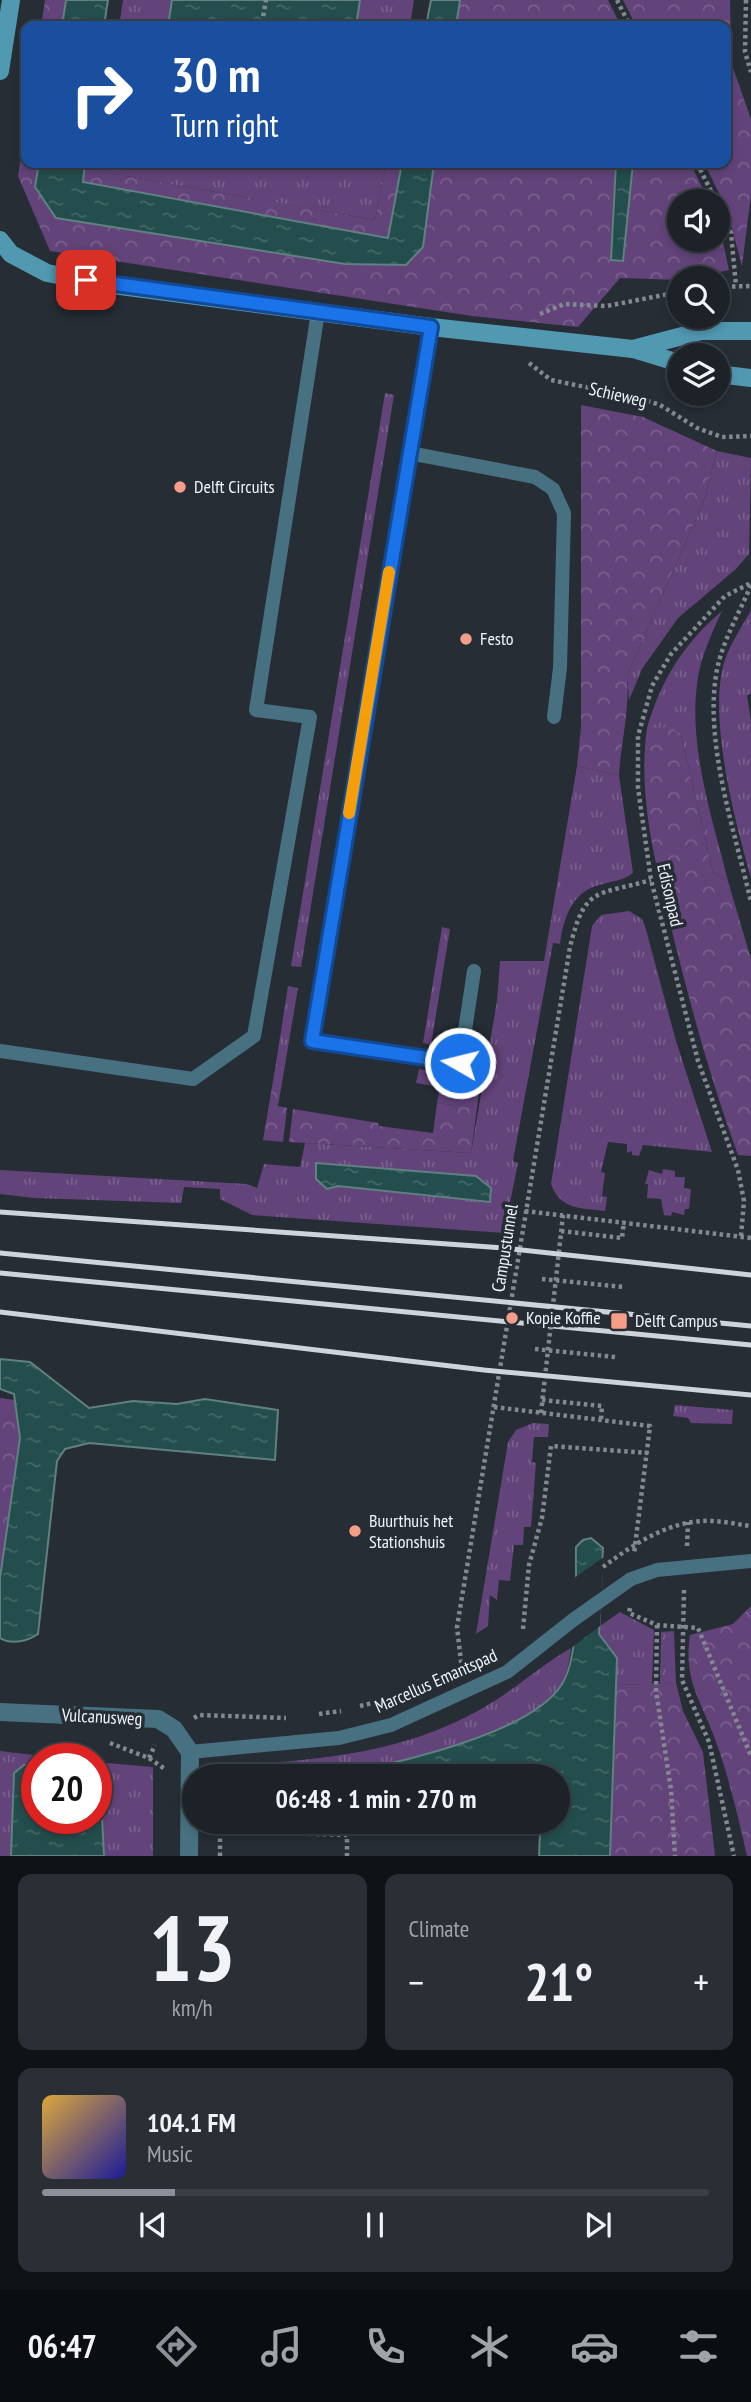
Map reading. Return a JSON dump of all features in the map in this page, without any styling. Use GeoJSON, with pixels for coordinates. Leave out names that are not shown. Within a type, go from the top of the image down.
{"type":"FeatureCollection","features":[{"type":"Feature","properties":{"kind":"street"},"geometry":{"type":"LineString","coordinates":[[0,71],[11,0]]}},
{"type":"Feature","properties":{"kind":"street"},"geometry":{"type":"LineString","coordinates":[[0,240],[11,254],[47,273],[318,313],[633,349],[667,359]]}},
{"type":"Feature","properties":{"kind":"street"},"geometry":{"type":"LineString","coordinates":[[633,349],[701,331],[751,331]]}},
{"type":"Feature","properties":{"kind":"street"},"geometry":{"type":"LineString","coordinates":[[730,375],[751,378]]}},
{"type":"Feature","properties":{"kind":"street","name":"Vulcanusweg"},"geometry":{"type":"LineString","coordinates":[[0,1712],[158,1719],[174,1729]]}},
{"type":"Feature","properties":{"kind":"street"},"geometry":{"type":"LineString","coordinates":[[174,1729],[190,1752],[190,1764]]}},
{"type":"Feature","properties":{"kind":"street"},"geometry":{"type":"LineString","coordinates":[[189,1834],[189,1856]]}},
{"type":"Feature","properties":{"kind":"lane"},"geometry":{"type":"LineString","coordinates":[[0,1051],[193,1079],[254,1036],[310,717],[256,710],[318,313]]}},
{"type":"Feature","properties":{"kind":"lane"},"geometry":{"type":"LineString","coordinates":[[431,327],[312,1041],[460,1063],[474,971]]}},
{"type":"Feature","properties":{"kind":"lane"},"geometry":{"type":"LineString","coordinates":[[409,453],[535,477],[553,489],[560,500],[564,513],[564,540],[560,668],[554,717]]}},
{"type":"Feature","properties":{"kind":"lane","name":"Marcellus Emantspad"},"geometry":{"type":"LineString","coordinates":[[190,1752],[339,1738],[391,1725],[507,1672],[573,1620],[632,1579],[657,1570],[751,1561]]}},
{"type":"Feature","properties":{"kind":"path"},"geometry":{"type":"LineString","coordinates":[[262,21],[266,0]]}},
{"type":"Feature","properties":{"kind":"path"},"geometry":{"type":"LineString","coordinates":[[617,0],[628,21]]}},
{"type":"Feature","properties":{"kind":"path"},"geometry":{"type":"LineString","coordinates":[[746,0],[745,52],[751,72]]}},
{"type":"Feature","properties":{"kind":"path"},"geometry":{"type":"LineString","coordinates":[[700,168],[710,189]]}},
{"type":"Feature","properties":{"kind":"path"},"geometry":{"type":"LineString","coordinates":[[730,231],[736,286]]}},
{"type":"Feature","properties":{"kind":"path"},"geometry":{"type":"LineString","coordinates":[[730,286],[751,286]]}},
{"type":"Feature","properties":{"kind":"path"},"geometry":{"type":"LineString","coordinates":[[494,334],[564,304],[607,306],[667,294]]}},
{"type":"Feature","properties":{"kind":"path","name":"Schieweg"},"geometry":{"type":"LineString","coordinates":[[494,334],[551,380],[639,398],[660,405],[697,428],[722,438],[751,436]]}},
{"type":"Feature","properties":{"kind":"path"},"geometry":{"type":"LineString","coordinates":[[751,584],[725,643],[716,673],[713,703],[717,749],[751,902]]}},
{"type":"Feature","properties":{"kind":"path","name":"Edisonpad"},"geometry":{"type":"LineString","coordinates":[[741,1236],[744,1201],[738,1170],[698,1061],[650,880],[638,788],[638,736],[643,710],[652,686],[685,638],[725,596],[751,584]]}},
{"type":"Feature","properties":{"kind":"path","name":"Campustunnel"},"geometry":{"type":"LineString","coordinates":[[462,1670],[457,1627],[525,1210],[578,917],[584,904],[594,896],[650,880]]}},
{"type":"Feature","properties":{"kind":"path"},"geometry":{"type":"LineString","coordinates":[[525,1210],[751,1238]]}},
{"type":"Feature","properties":{"kind":"path"},"geometry":{"type":"LineString","coordinates":[[541,1413],[562,1215]]}},
{"type":"Feature","properties":{"kind":"path"},"geometry":{"type":"LineString","coordinates":[[561,1231],[622,1238],[624,1221]]}},
{"type":"Feature","properties":{"kind":"path"},"geometry":{"type":"LineString","coordinates":[[542,1279],[624,1287]]}},
{"type":"Feature","properties":{"kind":"path"},"geometry":{"type":"LineString","coordinates":[[535,1349],[615,1357]]}},
{"type":"Feature","properties":{"kind":"path"},"geometry":{"type":"LineString","coordinates":[[542,1400],[602,1406],[601,1420]]}},
{"type":"Feature","properties":{"kind":"path"},"geometry":{"type":"LineString","coordinates":[[494,1406],[650,1426],[636,1543]]}},
{"type":"Feature","properties":{"kind":"path"},"geometry":{"type":"LineString","coordinates":[[523,1629],[529,1565],[542,1518],[551,1446],[648,1453]]}},
{"type":"Feature","properties":{"kind":"path"},"geometry":{"type":"LineString","coordinates":[[603,1567],[636,1543],[688,1522],[751,1526]]}},
{"type":"Feature","properties":{"kind":"path","name":"Marcellus Emantspad"},"geometry":{"type":"LineString","coordinates":[[514,1636],[534,1621]]}},
{"type":"Feature","properties":{"kind":"path"},"geometry":{"type":"LineString","coordinates":[[675,1856],[671,1790],[656,1691],[657,1625],[698,1628],[751,1756]]}},
{"type":"Feature","properties":{"kind":"path"},"geometry":{"type":"LineString","coordinates":[[681,1626],[682,1680],[709,1742],[734,1856]]}},
{"type":"Feature","properties":{"kind":"path","name":"Marcellus Emantspad"},"geometry":{"type":"LineString","coordinates":[[452,1674],[474,1663]]}},
{"type":"Feature","properties":{"kind":"path","name":"Marcellus Emantspad"},"geometry":{"type":"LineString","coordinates":[[313,1715],[339,1712],[400,1695]]}},
{"type":"Feature","properties":{"kind":"path"},"geometry":{"type":"LineString","coordinates":[[174,1729],[199,1715],[288,1718]]}},
{"type":"Feature","properties":{"kind":"path","name":"Vulcanusweg"},"geometry":{"type":"LineString","coordinates":[[103,1740],[149,1758],[182,1779]]}},
{"type":"Feature","properties":{"kind":"path"},"geometry":{"type":"LineString","coordinates":[[220,1834],[220,1856]]}},
{"type":"Feature","properties":{"kind":"path"},"geometry":{"type":"LineString","coordinates":[[315,1834],[347,1835],[347,1856]]}},
{"type":"Feature","properties":{"kind":"green space"},"geometry":{"type":"Polygon","coordinates":[[[45,0],[66,0],[63,21],[42,21],[45,0]]]}},
{"type":"Feature","properties":{"kind":"green space"},"geometry":{"type":"Polygon","coordinates":[[[123,0],[172,0],[169,21],[120,21],[123,0]]]}},
{"type":"Feature","properties":{"kind":"green space"},"geometry":{"type":"Polygon","coordinates":[[[360,0],[414,0],[411,21],[357,21],[360,0]]]}},
{"type":"Feature","properties":{"kind":"green space"},"geometry":{"type":"Polygon","coordinates":[[[460,0],[608,0],[618,21],[457,21],[460,0]]]}},
{"type":"Feature","properties":{"kind":"green space"},"geometry":{"type":"Polygon","coordinates":[[[623,0],[730,0],[730,21],[634,21],[623,0]]]}},
{"type":"Feature","properties":{"kind":"green space"},"geometry":{"type":"Polygon","coordinates":[[[731,62],[751,119],[751,195],[742,266],[730,222],[730,189],[717,189],[706,168],[731,168],[731,62]]]}},
{"type":"Feature","properties":{"kind":"green space"},"geometry":{"type":"Polygon","coordinates":[[[21,155],[21,168],[38,168],[35,187],[423,247],[433,168],[615,168],[611,259],[623,261],[632,168],[692,168],[703,189],[667,189],[667,252],[725,252],[728,266],[667,266],[667,280],[620,278],[578,327],[472,316],[50,251],[18,176],[21,155]]]}},
{"type":"Feature","properties":{"kind":"green space"},"geometry":{"type":"Polygon","coordinates":[[[84,168],[98,168],[98,171],[375,220],[385,168],[401,168],[388,238],[83,182],[84,168]]]}},
{"type":"Feature","properties":{"kind":"green space"},"geometry":{"type":"Polygon","coordinates":[[[97,168],[385,168],[375,220],[97,171],[97,168]]]}},
{"type":"Feature","properties":{"kind":"green space"},"geometry":{"type":"Polygon","coordinates":[[[385,393],[394,395],[301,967],[291,966],[385,393]]]}},
{"type":"Feature","properties":{"kind":"green space"},"geometry":{"type":"Polygon","coordinates":[[[581,405],[643,417],[717,451],[703,503],[627,676],[619,775],[577,766],[581,727],[581,405]]]}},
{"type":"Feature","properties":{"kind":"green space"},"geometry":{"type":"Polygon","coordinates":[[[717,451],[751,458],[749,554],[736,569],[678,618],[642,669],[629,700],[627,676],[703,503],[717,451]]]}},
{"type":"Feature","properties":{"kind":"green space"},"geometry":{"type":"Polygon","coordinates":[[[751,610],[751,694],[747,695],[751,721],[751,878],[731,800],[719,713],[720,686],[726,656],[751,610]]]}},
{"type":"Feature","properties":{"kind":"green space"},"geometry":{"type":"Polygon","coordinates":[[[722,611],[700,668],[695,702],[698,754],[728,881],[713,872],[681,735],[647,728],[659,694],[685,649],[722,611]]]}},
{"type":"Feature","properties":{"kind":"green space"},"geometry":{"type":"Polygon","coordinates":[[[671,727],[681,735],[713,872],[728,881],[751,959],[751,1156],[738,1155],[711,1075],[681,966],[650,834],[645,781],[647,728],[671,727]]]}},
{"type":"Feature","properties":{"kind":"green space"},"geometry":{"type":"Polygon","coordinates":[[[577,766],[619,775],[633,873],[620,880],[596,886],[580,895],[566,917],[560,944],[553,943],[513,1161],[518,1163],[504,1233],[252,1215],[220,1199],[220,1189],[184,1187],[181,1203],[34,1198],[0,1194],[0,1170],[247,1184],[257,1188],[264,1164],[300,1167],[305,1143],[471,1153],[497,1001],[500,961],[544,961],[577,766]],[[316,1163],[327,1189],[338,1186],[490,1202],[491,1188],[316,1163]]]}},
{"type":"Feature","properties":{"kind":"green space"},"geometry":{"type":"Polygon","coordinates":[[[629,911],[642,919],[645,926],[676,1041],[712,1152],[643,1145],[639,1156],[632,1155],[632,1151],[627,1153],[627,1144],[608,1142],[601,1172],[605,1173],[602,1196],[607,1197],[605,1211],[580,1208],[560,1199],[551,1184],[592,926],[601,915],[629,911]]]}},
{"type":"Feature","properties":{"kind":"green space"},"geometry":{"type":"Polygon","coordinates":[[[442,927],[450,929],[431,1045],[423,1043],[442,927]]]}},
{"type":"Feature","properties":{"kind":"green space"},"geometry":{"type":"Polygon","coordinates":[[[288,986],[298,988],[285,1065],[276,1063],[288,986]]]}},
{"type":"Feature","properties":{"kind":"green space"},"geometry":{"type":"Polygon","coordinates":[[[276,1063],[285,1065],[278,1106],[287,1108],[283,1142],[263,1140],[276,1063]]]}},
{"type":"Feature","properties":{"kind":"green space"},"geometry":{"type":"Polygon","coordinates":[[[419,1069],[425,1070],[425,1075],[480,1084],[477,1108],[437,1103],[440,1087],[416,1083],[419,1069]]]}},
{"type":"Feature","properties":{"kind":"green space"},"geometry":{"type":"Polygon","coordinates":[[[437,1103],[477,1108],[471,1153],[289,1142],[293,1109],[378,1123],[379,1126],[433,1133],[437,1103]]]}},
{"type":"Feature","properties":{"kind":"green space"},"geometry":{"type":"Polygon","coordinates":[[[663,1169],[675,1171],[675,1177],[685,1177],[684,1188],[691,1189],[689,1209],[685,1209],[684,1215],[672,1212],[671,1216],[664,1215],[661,1199],[647,1198],[648,1184],[645,1184],[649,1170],[662,1174],[663,1169]]]}},
{"type":"Feature","properties":{"kind":"green space"},"geometry":{"type":"Polygon","coordinates":[[[0,1398],[15,1400],[20,1438],[0,1578],[0,1398]]]}},
{"type":"Feature","properties":{"kind":"green space"},"geometry":{"type":"Polygon","coordinates":[[[675,1405],[733,1410],[732,1424],[691,1423],[688,1418],[673,1416],[675,1405]]]}},
{"type":"Feature","properties":{"kind":"green space"},"geometry":{"type":"Polygon","coordinates":[[[533,1423],[549,1424],[548,1437],[534,1437],[532,1462],[536,1463],[531,1527],[524,1527],[523,1545],[514,1545],[510,1581],[499,1580],[497,1600],[490,1595],[488,1626],[476,1634],[508,1442],[516,1430],[533,1423]]]}},
{"type":"Feature","properties":{"kind":"green space"},"geometry":{"type":"Polygon","coordinates":[[[751,1606],[751,1856],[747,1856],[725,1768],[691,1677],[688,1651],[690,1635],[733,1624],[751,1606]]]}},
{"type":"Feature","properties":{"kind":"green space"},"geometry":{"type":"Polygon","coordinates":[[[620,1612],[654,1630],[652,1684],[616,1685],[617,1658],[599,1634],[600,1626],[620,1612]]]}},
{"type":"Feature","properties":{"kind":"green space"},"geometry":{"type":"Polygon","coordinates":[[[674,1631],[676,1683],[660,1684],[661,1632],[674,1631]]]}},
{"type":"Feature","properties":{"kind":"green space"},"geometry":{"type":"Polygon","coordinates":[[[571,1648],[565,1676],[549,1700],[504,1727],[446,1750],[395,1764],[251,1764],[366,1751],[432,1732],[496,1700],[571,1648]]]}},
{"type":"Feature","properties":{"kind":"green space"},"geometry":{"type":"Polygon","coordinates":[[[676,1683],[683,1711],[703,1752],[715,1856],[610,1856],[616,1685],[676,1683]]]}},
{"type":"Feature","properties":{"kind":"green space"},"geometry":{"type":"Polygon","coordinates":[[[0,1751],[21,1754],[21,1767],[14,1773],[11,1856],[0,1856],[0,1751]]]}},
{"type":"Feature","properties":{"kind":"green space"},"geometry":{"type":"Polygon","coordinates":[[[112,1763],[153,1767],[153,1856],[104,1856],[103,1834],[112,1834],[112,1763]]]}},
{"type":"Feature","properties":{"kind":"water"},"geometry":{"type":"Polygon","coordinates":[[[66,0],[108,0],[105,21],[63,21],[66,0]]]}},
{"type":"Feature","properties":{"kind":"water"},"geometry":{"type":"Polygon","coordinates":[[[172,0],[360,0],[357,21],[169,21],[172,0]]]}},
{"type":"Feature","properties":{"kind":"water"},"geometry":{"type":"Polygon","coordinates":[[[431,0],[460,0],[457,21],[427,21],[431,0]]]}},
{"type":"Feature","properties":{"kind":"water"},"geometry":{"type":"Polygon","coordinates":[[[38,168],[84,168],[83,182],[388,238],[401,168],[433,168],[423,247],[406,265],[345,264],[56,218],[35,187],[38,168]]]}},
{"type":"Feature","properties":{"kind":"water"},"geometry":{"type":"Polygon","coordinates":[[[616,168],[632,168],[623,261],[611,260],[616,168]]]}},
{"type":"Feature","properties":{"kind":"water"},"geometry":{"type":"Polygon","coordinates":[[[316,1163],[476,1176],[491,1188],[490,1202],[338,1186],[327,1189],[316,1179],[316,1163]]]}},
{"type":"Feature","properties":{"kind":"water"},"geometry":{"type":"Polygon","coordinates":[[[0,1359],[30,1362],[89,1408],[133,1401],[177,1404],[205,1399],[278,1410],[275,1460],[89,1443],[65,1449],[57,1461],[38,1634],[20,1641],[5,1640],[0,1638],[0,1578],[20,1438],[14,1394],[0,1389],[0,1359]]]}},
{"type":"Feature","properties":{"kind":"water"},"geometry":{"type":"Polygon","coordinates":[[[591,1538],[603,1548],[599,1634],[617,1658],[610,1856],[539,1856],[540,1834],[570,1834],[570,1764],[387,1764],[421,1756],[490,1733],[546,1702],[562,1684],[568,1671],[575,1637],[576,1547],[583,1540],[591,1538]]]}},
{"type":"Feature","properties":{"kind":"water"},"geometry":{"type":"Polygon","coordinates":[[[21,1767],[21,1834],[103,1834],[104,1856],[11,1856],[14,1773],[21,1767]]]}},
{"type":"Feature","properties":{"kind":"pier"},"geometry":{"type":"Polygon","coordinates":[[[604,1557],[600,1626],[571,1648],[574,1578],[604,1557]]]}},
{"type":"Feature","properties":{"kind":"railway"},"geometry":{"type":"LineString","coordinates":[[0,1212],[504,1248],[751,1275]]}},
{"type":"Feature","properties":{"kind":"railway"},"geometry":{"type":"LineString","coordinates":[[0,1253],[751,1326]]}},
{"type":"Feature","properties":{"kind":"railway"},"geometry":{"type":"LineString","coordinates":[[0,1273],[751,1345]]}},
{"type":"Feature","properties":{"kind":"railway"},"geometry":{"type":"LineString","coordinates":[[0,1312],[484,1370],[751,1395]]}},
{"type":"Feature","properties":{"kind":"slow traffic"},"geometry":{"type":"LineString","coordinates":[[349,813],[389,572]]}},
{"type":"Feature","properties":{"kind":"place","name":"Delft Circuits"},"geometry":{"type":"Point","coordinates":[180,487]}},
{"type":"Feature","properties":{"kind":"place","name":"Festo"},"geometry":{"type":"Point","coordinates":[466,639]}},
{"type":"Feature","properties":{"kind":"place","name":"Kopie Koffie"},"geometry":{"type":"Point","coordinates":[512,1318]}},
{"type":"Feature","properties":{"kind":"place","name":"Delft Campus"},"geometry":{"type":"Point","coordinates":[619,1321]}},
{"type":"Feature","properties":{"kind":"place","name":"Buurthuis het Stationshuis"},"geometry":{"type":"Point","coordinates":[355,1531]}},
{"type":"Feature","properties":{"kind":"route"},"geometry":{"type":"LineString","coordinates":[[86,280],[431,327],[312,1041],[460,1063]]}}]}
